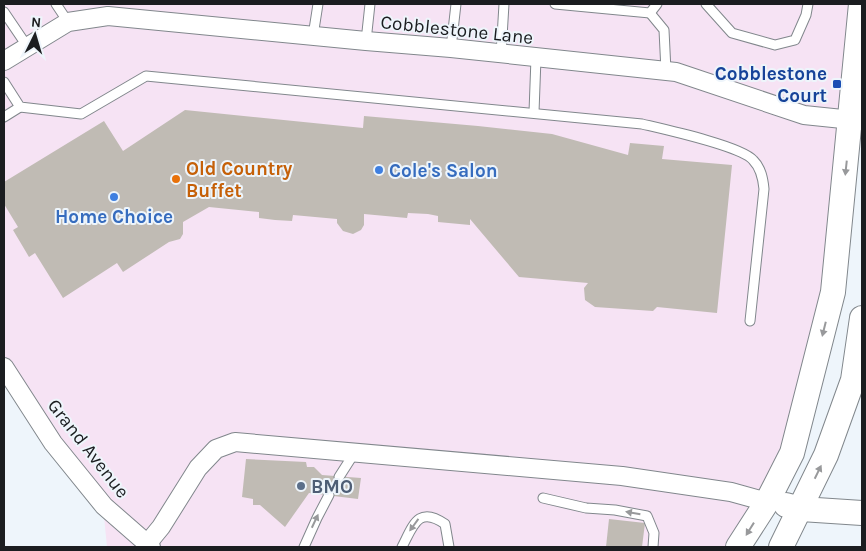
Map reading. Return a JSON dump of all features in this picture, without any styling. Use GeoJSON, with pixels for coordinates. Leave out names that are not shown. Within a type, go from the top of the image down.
{"type":"FeatureCollection","features":[{"type":"Feature","properties":{"kind":"main road"},"geometry":{"type":"LineString","coordinates":[[738,547],[767,502],[792,453],[833,292],[857,120],[861,4]]}},
{"type":"Feature","properties":{"kind":"main road"},"geometry":{"type":"LineString","coordinates":[[781,547],[826,455],[853,380],[862,318]]}},
{"type":"Feature","properties":{"kind":"main road"},"geometry":{"type":"LineString","coordinates":[[767,502],[801,509],[862,513]]}},
{"type":"Feature","properties":{"kind":"street","name":"Cobblestone Lane"},"geometry":{"type":"LineString","coordinates":[[4,61],[68,22],[108,16],[451,48],[676,72],[804,115],[857,120]]}},
{"type":"Feature","properties":{"kind":"street","name":"Grand Avenue"},"geometry":{"type":"LineString","coordinates":[[4,366],[53,443],[104,506],[149,546]]}},
{"type":"Feature","properties":{"kind":"street"},"geometry":{"type":"LineString","coordinates":[[149,546],[198,468],[216,449],[235,442],[622,476],[731,492],[767,502]]}},
{"type":"Feature","properties":{"kind":"lane"},"geometry":{"type":"LineString","coordinates":[[56,4],[68,22]]}},
{"type":"Feature","properties":{"kind":"lane"},"geometry":{"type":"LineString","coordinates":[[313,36],[318,4]]}},
{"type":"Feature","properties":{"kind":"lane"},"geometry":{"type":"LineString","coordinates":[[366,41],[370,4]]}},
{"type":"Feature","properties":{"kind":"lane"},"geometry":{"type":"LineString","coordinates":[[451,48],[456,4]]}},
{"type":"Feature","properties":{"kind":"lane"},"geometry":{"type":"LineString","coordinates":[[501,54],[504,4]]}},
{"type":"Feature","properties":{"kind":"lane"},"geometry":{"type":"LineString","coordinates":[[556,4],[650,13],[664,30],[666,71]]}},
{"type":"Feature","properties":{"kind":"lane"},"geometry":{"type":"LineString","coordinates":[[650,13],[657,4]]}},
{"type":"Feature","properties":{"kind":"lane"},"geometry":{"type":"LineString","coordinates":[[706,4],[732,34],[775,45],[795,40],[806,14],[808,4]]}},
{"type":"Feature","properties":{"kind":"lane"},"geometry":{"type":"LineString","coordinates":[[4,12],[27,46]]}},
{"type":"Feature","properties":{"kind":"lane"},"geometry":{"type":"LineString","coordinates":[[534,112],[536,58]]}},
{"type":"Feature","properties":{"kind":"lane"},"geometry":{"type":"LineString","coordinates":[[4,117],[20,107],[81,114],[146,76],[534,112],[642,124],[698,138],[739,152],[752,159],[762,175],[764,189],[750,321]]}},
{"type":"Feature","properties":{"kind":"lane"},"geometry":{"type":"LineString","coordinates":[[4,82],[20,107]]}},
{"type":"Feature","properties":{"kind":"lane"},"geometry":{"type":"LineString","coordinates":[[339,476],[355,452]]}},
{"type":"Feature","properties":{"kind":"lane"},"geometry":{"type":"LineString","coordinates":[[304,547],[329,496]]}},
{"type":"Feature","properties":{"kind":"lane"},"geometry":{"type":"LineString","coordinates":[[544,498],[586,508],[615,510],[647,516],[654,533],[653,547]]}},
{"type":"Feature","properties":{"kind":"lane"},"geometry":{"type":"LineString","coordinates":[[402,547],[416,520],[424,516],[436,518],[445,524],[449,547]]}},
{"type":"Feature","properties":{"kind":"shaded area"},"geometry":{"type":"Polygon","coordinates":[[[4,4],[861,4],[833,292],[792,453],[738,547],[107,547],[103,506],[4,367],[4,4]]]}},
{"type":"Feature","properties":{"kind":"building"},"geometry":{"type":"Polygon","coordinates":[[[185,110],[363,128],[364,116],[478,126],[552,134],[628,155],[630,143],[664,146],[662,159],[732,165],[717,313],[657,307],[653,311],[595,307],[585,300],[584,288],[588,283],[519,277],[470,219],[470,225],[438,222],[438,216],[428,214],[408,213],[407,218],[364,214],[364,225],[361,230],[353,234],[343,231],[337,223],[337,219],[293,215],[292,221],[275,220],[259,218],[259,212],[209,207],[183,222],[183,234],[180,239],[169,242],[123,272],[117,263],[63,298],[35,253],[29,257],[13,230],[18,227],[4,204],[4,182],[104,121],[123,151],[185,110]]]}},
{"type":"Feature","properties":{"kind":"building","name":"BMO"},"geometry":{"type":"Polygon","coordinates":[[[246,459],[306,462],[307,467],[314,467],[322,475],[361,478],[358,499],[309,493],[285,527],[260,505],[253,505],[253,499],[242,497],[246,459]]]}},
{"type":"Feature","properties":{"kind":"building"},"geometry":{"type":"Polygon","coordinates":[[[609,519],[645,523],[642,547],[606,547],[609,519]]]}},
{"type":"Feature","properties":{"kind":"place","name":"Cobblestone Court"},"geometry":{"type":"Point","coordinates":[837,84]}},
{"type":"Feature","properties":{"kind":"place","name":"Cole's Salon"},"geometry":{"type":"Point","coordinates":[379,170]}},
{"type":"Feature","properties":{"kind":"place","name":"Old Country Buffet"},"geometry":{"type":"Point","coordinates":[176,179]}},
{"type":"Feature","properties":{"kind":"place","name":"Home Choice"},"geometry":{"type":"Point","coordinates":[114,197]}},
{"type":"Feature","properties":{"kind":"place","name":"BMO"},"geometry":{"type":"Point","coordinates":[301,486]}}]}
